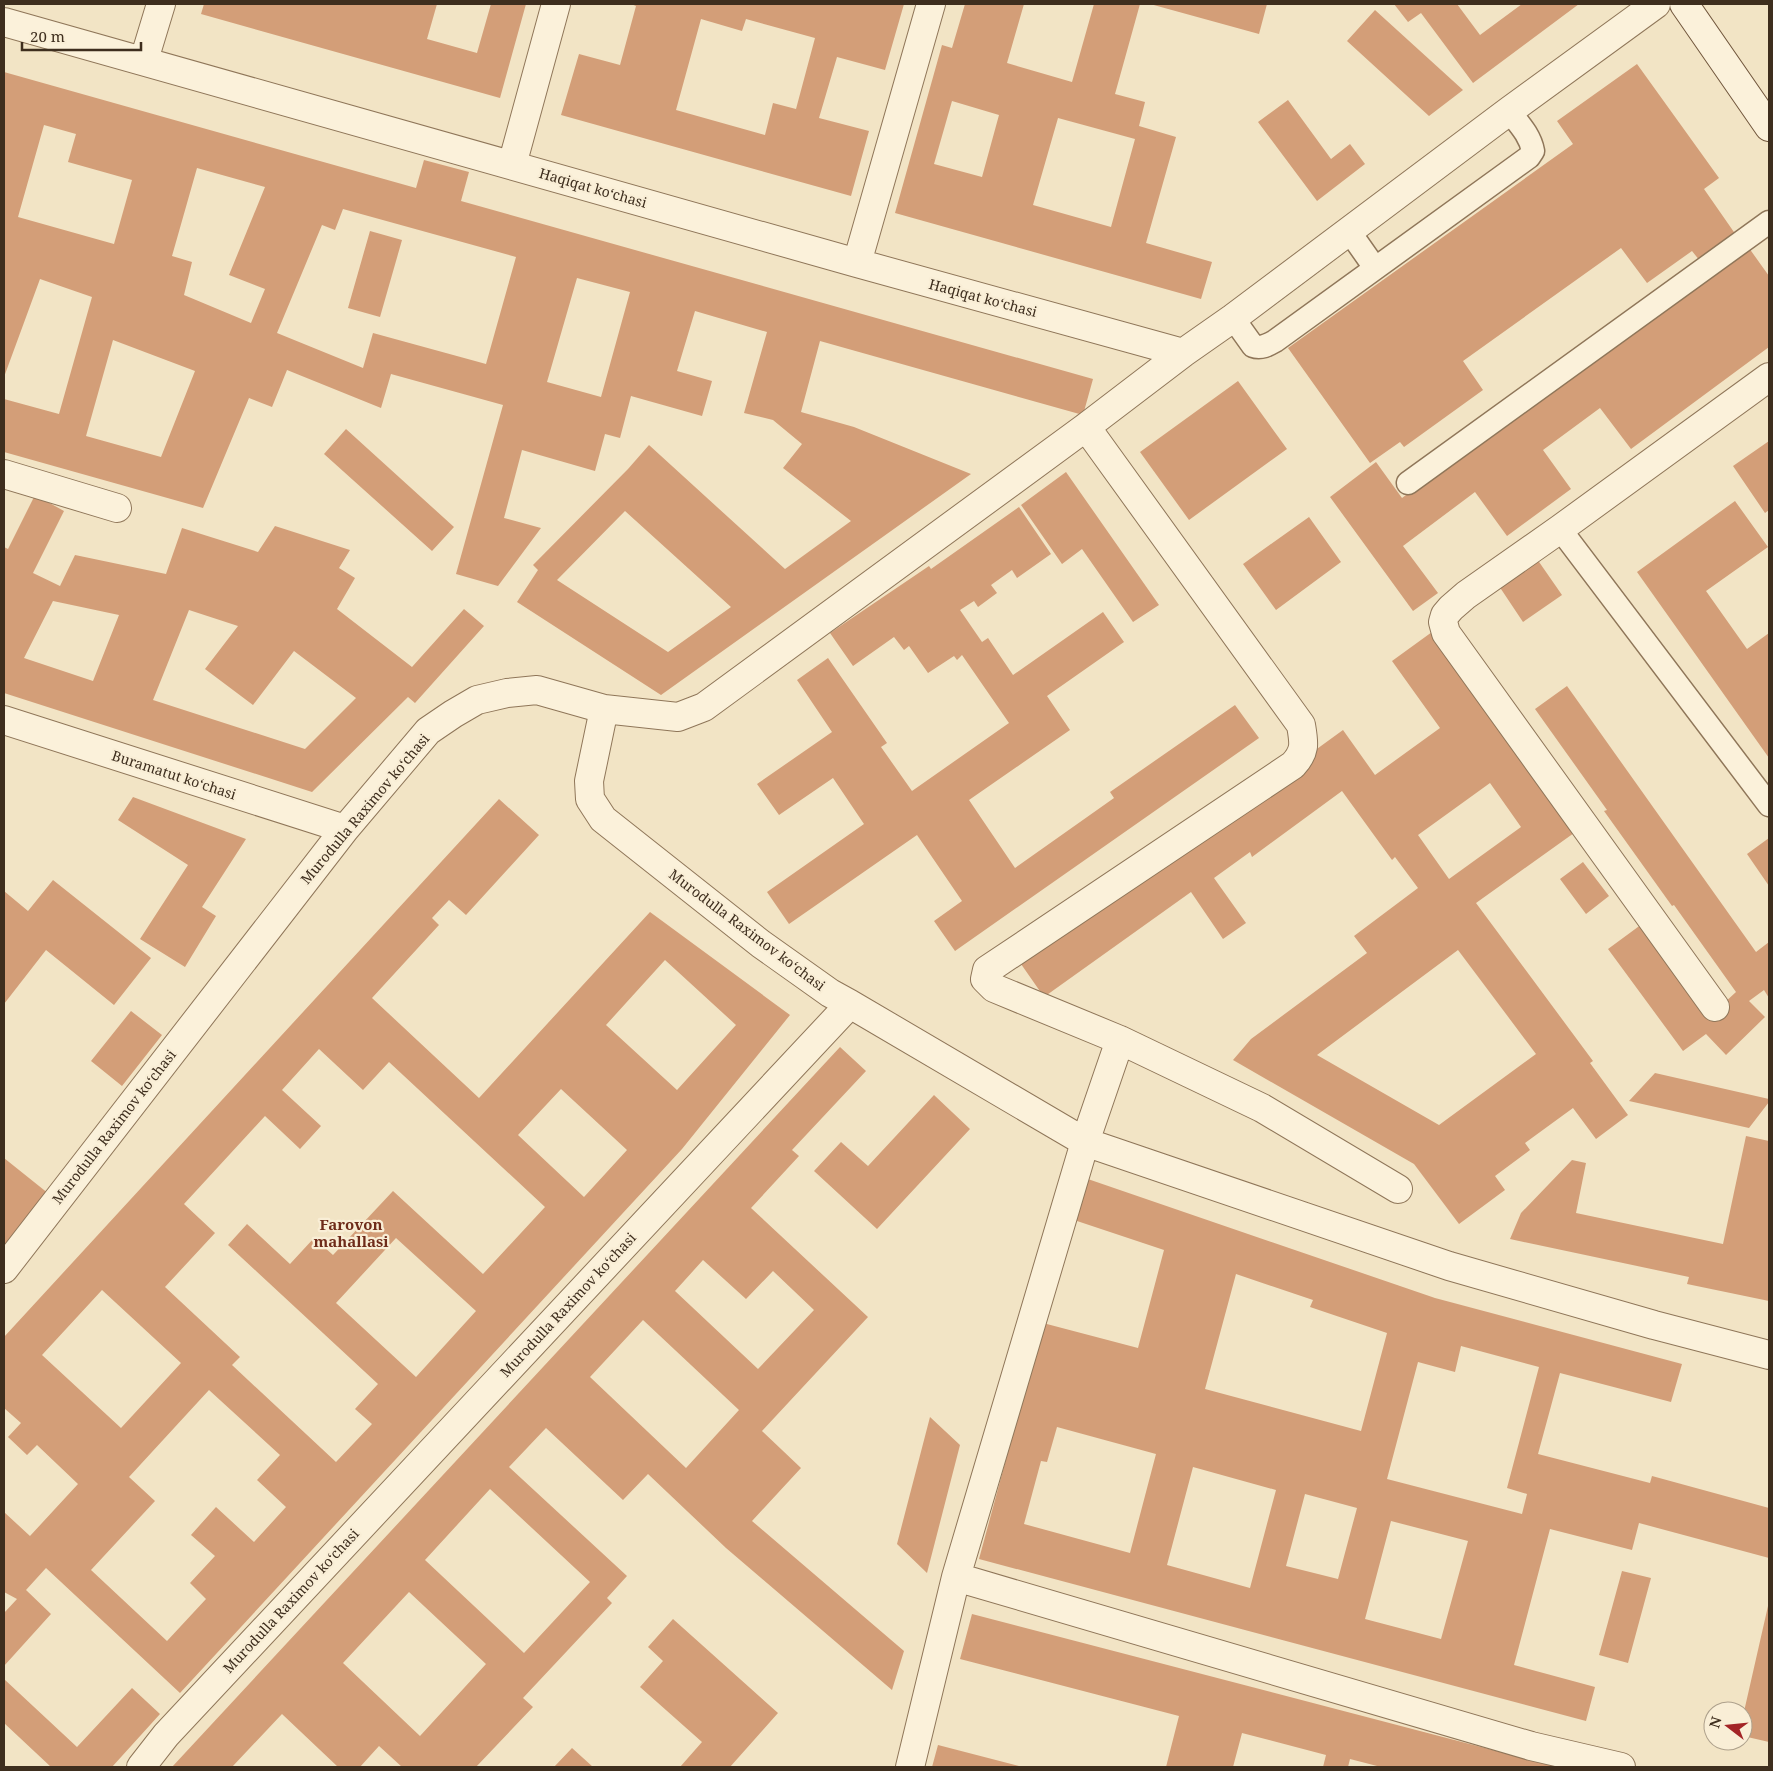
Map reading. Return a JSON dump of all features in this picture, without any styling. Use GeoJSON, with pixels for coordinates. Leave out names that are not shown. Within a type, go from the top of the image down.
{"type":"FeatureCollection","features":[{"type":"Feature","properties":{"kind":"street"},"geometry":{"type":"LineString","coordinates":[[144,60],[160,4]]}},
{"type":"Feature","properties":{"kind":"street"},"geometry":{"type":"LineString","coordinates":[[512,165],[556,4]]}},
{"type":"Feature","properties":{"kind":"street"},"geometry":{"type":"LineString","coordinates":[[857,263],[931,4]]}},
{"type":"Feature","properties":{"kind":"street"},"geometry":{"type":"LineString","coordinates":[[604,709],[678,717],[704,707],[1086,427],[1509,111],[1656,4]]}},
{"type":"Feature","properties":{"kind":"street"},"geometry":{"type":"LineString","coordinates":[[1684,4],[1769,127]]}},
{"type":"Feature","properties":{"kind":"street","name":"Haqiqat koʻchasi"},"geometry":{"type":"LineString","coordinates":[[4,22],[1183,353]]}},
{"type":"Feature","properties":{"kind":"street"},"geometry":{"type":"LineString","coordinates":[[1715,1007],[1446,633],[1443,622],[1445,615],[1466,595],[1769,377]]}},
{"type":"Feature","properties":{"kind":"street"},"geometry":{"type":"LineString","coordinates":[[1086,427],[1301,725],[1304,747],[1293,765],[987,970],[985,979],[994,988],[1120,1040],[1262,1108],[1398,1189]]}},
{"type":"Feature","properties":{"kind":"street"},"geometry":{"type":"LineString","coordinates":[[4,474],[117,508]]}},
{"type":"Feature","properties":{"kind":"street","name":"Murodulla Raximov koʻchasi"},"geometry":{"type":"LineString","coordinates":[[4,1268],[345,829],[428,731],[477,700],[507,693],[537,690],[604,709],[589,781],[590,799],[603,819],[761,944],[830,993],[850,1004],[166,1735],[141,1767]]}},
{"type":"Feature","properties":{"kind":"street","name":"Buramatut koʻchasi"},"geometry":{"type":"LineString","coordinates":[[4,720],[345,829]]}},
{"type":"Feature","properties":{"kind":"street"},"geometry":{"type":"LineString","coordinates":[[850,1004],[1085,1142],[1449,1266],[1654,1325],[1769,1355]]}},
{"type":"Feature","properties":{"kind":"street"},"geometry":{"type":"LineString","coordinates":[[910,1767],[956,1577],[1085,1142],[1120,1040]]}},
{"type":"Feature","properties":{"kind":"street"},"geometry":{"type":"LineString","coordinates":[[956,1577],[1532,1746],[1621,1767]]}},
{"type":"Feature","properties":{"kind":"lane"},"geometry":{"type":"LineString","coordinates":[[1233,318],[1253,346],[1265,346],[1275,341],[1529,157],[1533,151],[1528,135],[1509,111]]}},
{"type":"Feature","properties":{"kind":"lane"},"geometry":{"type":"LineString","coordinates":[[1408,483],[1769,222]]}},
{"type":"Feature","properties":{"kind":"lane"},"geometry":{"type":"LineString","coordinates":[[1349,231],[1375,268]]}},
{"type":"Feature","properties":{"kind":"lane"},"geometry":{"type":"LineString","coordinates":[[1560,529],[1769,804]]}},
{"type":"Feature","properties":{"kind":"building"},"geometry":{"type":"Polygon","coordinates":[[[204,4],[437,4],[427,39],[477,53],[491,4],[526,4],[500,98],[201,14],[204,4]]]}},
{"type":"Feature","properties":{"kind":"building"},"geometry":{"type":"Polygon","coordinates":[[[631,4],[904,4],[885,70],[837,57],[819,118],[869,131],[851,196],[561,115],[579,54],[620,65],[636,6],[631,4]],[[701,19],[676,110],[765,135],[773,103],[796,109],[815,38],[746,19],[742,31],[701,19]]]}},
{"type":"Feature","properties":{"kind":"building"},"geometry":{"type":"Polygon","coordinates":[[[965,4],[1024,4],[1007,63],[1072,82],[1094,4],[1140,4],[1115,94],[1145,102],[1139,126],[1176,137],[1146,243],[1212,262],[1201,299],[895,213],[942,45],[952,48],[965,4]],[[952,101],[934,164],[982,177],[999,115],[952,101]],[[1058,118],[1033,205],[1111,227],[1135,139],[1058,118]]]}},
{"type":"Feature","properties":{"kind":"building"},"geometry":{"type":"Polygon","coordinates":[[[1150,4],[1267,4],[1259,34],[1150,4]]]}},
{"type":"Feature","properties":{"kind":"building"},"geometry":{"type":"Polygon","coordinates":[[[1394,4],[1457,4],[1480,35],[1522,4],[1579,4],[1473,83],[1421,13],[1408,22],[1394,4]]]}},
{"type":"Feature","properties":{"kind":"building"},"geometry":{"type":"Polygon","coordinates":[[[1375,10],[1463,90],[1429,116],[1347,41],[1375,10]]]}},
{"type":"Feature","properties":{"kind":"building"},"geometry":{"type":"Polygon","coordinates":[[[1637,64],[1719,178],[1704,189],[1736,235],[1700,261],[1692,251],[1647,283],[1621,248],[1463,361],[1483,390],[1404,447],[1400,442],[1370,463],[1288,348],[1573,144],[1557,121],[1637,64]]]}},
{"type":"Feature","properties":{"kind":"building"},"geometry":{"type":"Polygon","coordinates":[[[4,72],[416,188],[424,160],[469,172],[461,201],[1093,379],[1083,415],[820,341],[801,412],[854,427],[971,474],[661,695],[517,602],[538,570],[533,565],[628,469],[649,445],[785,569],[851,521],[783,468],[802,444],[773,420],[744,413],[767,332],[695,311],[677,371],[712,381],[702,416],[631,396],[620,438],[605,434],[595,471],[522,450],[504,518],[541,528],[498,586],[456,574],[503,405],[391,374],[381,408],[287,370],[272,407],[249,398],[203,508],[4,452],[4,399],[59,414],[92,297],[40,279],[4,377],[4,72]],[[44,125],[18,217],[114,244],[132,180],[68,162],[76,134],[44,125]],[[197,168],[172,256],[192,262],[184,295],[251,323],[265,289],[229,275],[265,187],[197,168]],[[343,209],[335,230],[322,225],[277,333],[363,368],[373,333],[486,364],[516,257],[343,209]],[[577,278],[547,382],[601,397],[630,292],[577,278]],[[113,340],[86,436],[161,457],[195,371],[113,340]],[[625,511],[557,580],[668,652],[731,607],[625,511]]]}},
{"type":"Feature","properties":{"kind":"building"},"geometry":{"type":"Polygon","coordinates":[[[1288,100],[1331,159],[1350,144],[1365,164],[1317,201],[1258,122],[1288,100]]]}},
{"type":"Feature","properties":{"kind":"building"},"geometry":{"type":"Polygon","coordinates":[[[370,231],[402,240],[380,317],[348,308],[370,231]]]}},
{"type":"Feature","properties":{"kind":"building"},"geometry":{"type":"Polygon","coordinates":[[[1749,248],[1769,276],[1769,347],[1631,449],[1600,408],[1543,450],[1571,489],[1507,536],[1475,492],[1403,546],[1438,593],[1413,611],[1330,497],[1376,462],[1402,498],[1486,436],[1488,440],[1749,248]]]}},
{"type":"Feature","properties":{"kind":"building"},"geometry":{"type":"Polygon","coordinates":[[[1238,381],[1287,449],[1189,520],[1140,452],[1238,381]]]}},
{"type":"Feature","properties":{"kind":"building"},"geometry":{"type":"Polygon","coordinates":[[[346,429],[454,527],[432,551],[324,454],[346,429]]]}},
{"type":"Feature","properties":{"kind":"building"},"geometry":{"type":"Polygon","coordinates":[[[1769,441],[1769,510],[1765,513],[1733,466],[1769,441]]]}},
{"type":"Feature","properties":{"kind":"building"},"geometry":{"type":"Polygon","coordinates":[[[1066,472],[1159,605],[1133,622],[1082,549],[1062,564],[1021,505],[1066,472]]]}},
{"type":"Feature","properties":{"kind":"building"},"geometry":{"type":"Polygon","coordinates":[[[35,495],[64,511],[33,573],[60,586],[75,555],[166,574],[182,528],[258,552],[275,526],[350,550],[339,568],[355,578],[337,609],[412,667],[464,609],[484,626],[415,703],[408,697],[312,792],[4,693],[4,547],[8,549],[35,495]],[[53,601],[24,658],[93,681],[119,615],[53,601]],[[189,610],[153,700],[305,749],[356,698],[294,651],[253,705],[205,669],[238,626],[189,610]]]}},
{"type":"Feature","properties":{"kind":"building"},"geometry":{"type":"Polygon","coordinates":[[[1735,501],[1768,547],[1706,591],[1747,649],[1769,633],[1769,758],[1637,572],[1735,501]]]}},
{"type":"Feature","properties":{"kind":"building"},"geometry":{"type":"Polygon","coordinates":[[[1019,507],[1051,554],[1017,578],[1012,570],[991,585],[997,593],[978,607],[974,601],[960,610],[982,642],[988,638],[1013,675],[1103,612],[1124,642],[1047,696],[1070,730],[969,800],[1015,868],[1114,798],[1110,792],[1235,705],[1259,738],[955,951],[934,921],[962,901],[917,835],[789,924],[767,892],[864,824],[833,778],[779,815],[757,784],[832,732],[797,680],[828,658],[887,743],[881,747],[912,791],[1009,723],[962,655],[957,660],[954,656],[928,673],[909,646],[904,650],[894,637],[853,666],[830,633],[929,566],[931,569],[1019,507]]]}},
{"type":"Feature","properties":{"kind":"building"},"geometry":{"type":"Polygon","coordinates":[[[1309,517],[1341,562],[1276,610],[1243,564],[1309,517]]]}},
{"type":"Feature","properties":{"kind":"building"},"geometry":{"type":"Polygon","coordinates":[[[1537,559],[1562,595],[1523,622],[1499,586],[1537,559]]]}},
{"type":"Feature","properties":{"kind":"building"},"geometry":{"type":"Polygon","coordinates":[[[1432,632],[1574,833],[1476,903],[1593,1061],[1590,1063],[1628,1115],[1596,1139],[1573,1108],[1525,1143],[1530,1150],[1495,1176],[1505,1190],[1459,1224],[1414,1164],[1233,1060],[1251,1039],[1367,953],[1354,936],[1418,888],[1395,857],[1392,860],[1342,791],[1252,857],[1250,852],[1214,878],[1246,923],[1223,939],[1191,892],[1044,997],[1021,964],[1343,730],[1375,775],[1440,728],[1392,661],[1432,632]],[[1490,783],[1418,835],[1449,879],[1521,827],[1490,783]],[[1458,950],[1317,1055],[1439,1125],[1536,1054],[1458,950]]]}},
{"type":"Feature","properties":{"kind":"building"},"geometry":{"type":"Polygon","coordinates":[[[1567,686],[1756,952],[1769,942],[1769,998],[1764,990],[1749,1001],[1765,1017],[1726,1055],[1706,1034],[1683,1051],[1608,949],[1642,924],[1710,1016],[1736,992],[1604,811],[1607,810],[1535,709],[1567,686]]]}},
{"type":"Feature","properties":{"kind":"building"},"geometry":{"type":"Polygon","coordinates":[[[133,797],[246,839],[202,907],[216,916],[185,967],[140,939],[188,865],[118,820],[133,797]]]}},
{"type":"Feature","properties":{"kind":"building"},"geometry":{"type":"Polygon","coordinates":[[[499,799],[539,835],[466,915],[449,900],[432,918],[439,925],[372,998],[479,1098],[650,912],[790,1015],[682,1149],[180,1693],[46,1568],[26,1590],[51,1614],[4,1666],[4,1613],[17,1599],[4,1592],[4,1512],[30,1536],[78,1484],[37,1445],[27,1455],[8,1437],[21,1423],[4,1408],[4,1337],[499,799]],[[665,960],[606,1025],[677,1090],[736,1025],[665,960]],[[319,1049],[282,1090],[321,1126],[300,1149],[265,1116],[184,1204],[215,1233],[165,1287],[240,1357],[232,1365],[336,1462],[372,1424],[355,1409],[378,1384],[228,1245],[247,1224],[290,1264],[314,1238],[333,1255],[393,1191],[483,1274],[545,1207],[389,1062],[363,1090],[319,1049]],[[561,1089],[518,1135],[584,1197],[627,1150],[561,1089]],[[396,1238],[336,1303],[416,1377],[476,1311],[396,1238]],[[102,1290],[42,1355],[121,1428],[181,1363],[102,1290]],[[209,1390],[129,1477],[155,1501],[91,1570],[167,1641],[206,1599],[190,1583],[215,1556],[191,1535],[216,1507],[254,1542],[286,1507],[257,1480],[280,1455],[209,1390]]]}},
{"type":"Feature","properties":{"kind":"building"},"geometry":{"type":"Polygon","coordinates":[[[1769,838],[1769,886],[1747,854],[1769,838]]]}},
{"type":"Feature","properties":{"kind":"building"},"geometry":{"type":"Polygon","coordinates":[[[1583,862],[1609,896],[1586,914],[1560,879],[1583,862]]]}},
{"type":"Feature","properties":{"kind":"building"},"geometry":{"type":"Polygon","coordinates":[[[53,880],[151,958],[114,1005],[46,950],[4,1004],[4,891],[28,911],[53,880]]]}},
{"type":"Feature","properties":{"kind":"building"},"geometry":{"type":"Polygon","coordinates":[[[131,1011],[162,1035],[122,1086],[91,1061],[131,1011]]]}},
{"type":"Feature","properties":{"kind":"building"},"geometry":{"type":"Polygon","coordinates":[[[840,1047],[866,1071],[792,1150],[799,1156],[751,1208],[868,1317],[762,1431],[801,1468],[752,1521],[904,1651],[892,1690],[726,1548],[648,1474],[623,1500],[546,1428],[509,1467],[627,1576],[607,1598],[612,1603],[523,1698],[533,1707],[476,1767],[402,1767],[379,1746],[360,1767],[338,1767],[282,1714],[232,1767],[172,1767],[840,1047]],[[703,1260],[675,1291],[758,1369],[814,1310],[773,1271],[746,1299],[703,1260]],[[643,1320],[590,1377],[686,1468],[739,1410],[643,1320]],[[490,1489],[425,1560],[524,1653],[590,1582],[490,1489]],[[409,1592],[343,1663],[420,1736],[486,1664],[409,1592]]]}},
{"type":"Feature","properties":{"kind":"building"},"geometry":{"type":"Polygon","coordinates":[[[1655,1073],[1769,1099],[1769,1102],[1749,1128],[1629,1101],[1655,1073]]]}},
{"type":"Feature","properties":{"kind":"building"},"geometry":{"type":"Polygon","coordinates":[[[934,1095],[970,1129],[877,1229],[814,1171],[841,1142],[868,1166],[934,1095]]]}},
{"type":"Feature","properties":{"kind":"building"},"geometry":{"type":"Polygon","coordinates":[[[1746,1136],[1769,1141],[1769,1301],[1687,1284],[1689,1277],[1510,1239],[1521,1213],[1572,1160],[1586,1163],[1576,1213],[1723,1244],[1746,1136]]]}},
{"type":"Feature","properties":{"kind":"building"},"geometry":{"type":"Polygon","coordinates":[[[4,1158],[49,1194],[4,1251],[4,1158]]]}},
{"type":"Feature","properties":{"kind":"building"},"geometry":{"type":"Polygon","coordinates":[[[1082,1177],[1435,1298],[1682,1364],[1671,1402],[1560,1373],[1538,1454],[1650,1483],[1652,1476],[1769,1508],[1769,1558],[1639,1523],[1632,1550],[1550,1529],[1514,1665],[1595,1687],[1586,1721],[979,1559],[1043,1323],[1138,1348],[1164,1250],[1071,1219],[1082,1177]],[[1236,1274],[1205,1389],[1361,1431],[1387,1333],[1310,1307],[1313,1300],[1236,1274]],[[1461,1346],[1455,1372],[1418,1362],[1387,1479],[1522,1514],[1527,1494],[1507,1488],[1539,1367],[1461,1346]],[[1057,1427],[1047,1462],[1041,1461],[1024,1524],[1130,1553],[1156,1454],[1057,1427]],[[1193,1467],[1167,1565],[1250,1588],[1276,1490],[1193,1467]],[[1305,1494],[1286,1566],[1338,1579],[1357,1508],[1305,1494]],[[1391,1521],[1365,1619],[1441,1639],[1468,1541],[1391,1521]]]}},
{"type":"Feature","properties":{"kind":"building"},"geometry":{"type":"Polygon","coordinates":[[[930,1417],[960,1445],[927,1573],[897,1544],[930,1417]]]}},
{"type":"Feature","properties":{"kind":"building"},"geometry":{"type":"Polygon","coordinates":[[[1622,1571],[1651,1578],[1628,1663],[1599,1655],[1622,1571]]]}},
{"type":"Feature","properties":{"kind":"building"},"geometry":{"type":"Polygon","coordinates":[[[1769,1606],[1769,1742],[1753,1738],[1753,1701],[1746,1701],[1769,1606]]]}},
{"type":"Feature","properties":{"kind":"building"},"geometry":{"type":"Polygon","coordinates":[[[972,1614],[1558,1767],[1381,1767],[1350,1759],[1348,1767],[1323,1767],[1326,1755],[1242,1733],[1233,1767],[1166,1767],[1179,1716],[960,1659],[972,1614]]]}},
{"type":"Feature","properties":{"kind":"building"},"geometry":{"type":"Polygon","coordinates":[[[673,1619],[778,1713],[730,1767],[680,1767],[702,1742],[640,1687],[663,1661],[648,1647],[673,1619]]]}},
{"type":"Feature","properties":{"kind":"building"},"geometry":{"type":"Polygon","coordinates":[[[4,1679],[77,1747],[132,1688],[160,1714],[112,1767],[51,1767],[4,1723],[4,1679]]]}},
{"type":"Feature","properties":{"kind":"building"},"geometry":{"type":"Polygon","coordinates":[[[938,1745],[1023,1767],[932,1767],[938,1745]]]}},
{"type":"Feature","properties":{"kind":"building"},"geometry":{"type":"Polygon","coordinates":[[[572,1748],[593,1767],[554,1767],[572,1748]]]}},
{"type":"Feature","properties":{"kind":"district","name":"Farovon mahallasi"},"geometry":{"type":"Point","coordinates":[351,1234]}}]}
